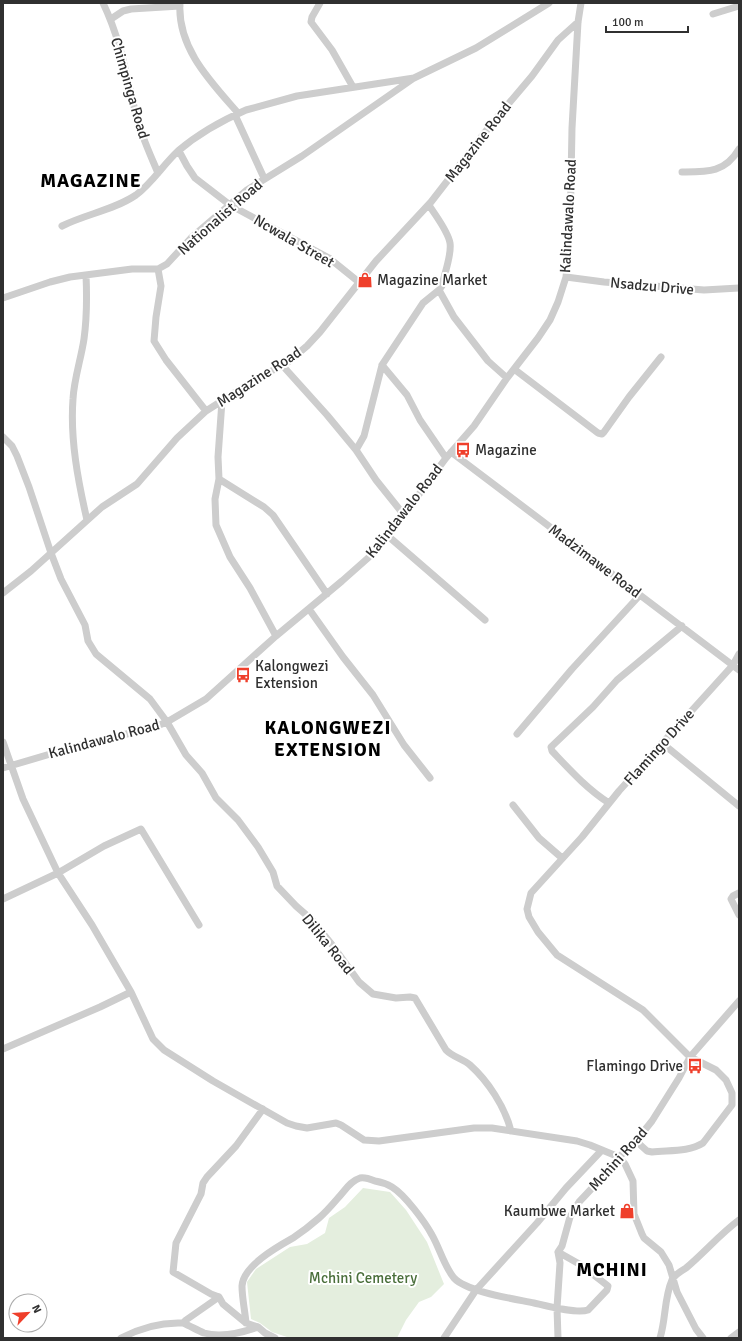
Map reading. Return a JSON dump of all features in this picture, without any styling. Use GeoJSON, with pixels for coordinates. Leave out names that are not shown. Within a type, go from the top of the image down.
{"type":"FeatureCollection","features":[{"type":"Feature","properties":{"kind":"street","name":"Chimpinga Road"},"geometry":{"type":"LineString","coordinates":[[103,3],[111,19],[127,74],[137,116],[149,153],[158,173]]}},
{"type":"Feature","properties":{"kind":"street"},"geometry":{"type":"LineString","coordinates":[[320,3],[312,17],[311,22],[332,50],[353,87]]}},
{"type":"Feature","properties":{"kind":"street"},"geometry":{"type":"LineString","coordinates":[[62,226],[118,204],[136,195],[179,151],[206,131],[237,114],[246,110],[297,96],[414,78],[476,48],[549,3]]}},
{"type":"Feature","properties":{"kind":"street","name":"Kalindawalo Road"},"geometry":{"type":"LineString","coordinates":[[3,768],[84,744],[152,728],[167,722],[206,699],[276,636],[368,558],[388,536],[446,458],[474,426],[550,320],[558,302],[566,277],[570,232],[572,128],[578,22],[581,3]]}},
{"type":"Feature","properties":{"kind":"street"},"geometry":{"type":"LineString","coordinates":[[111,19],[123,11],[131,9],[180,4],[180,19],[187,44],[203,73],[237,114],[264,178]]}},
{"type":"Feature","properties":{"kind":"street"},"geometry":{"type":"LineString","coordinates":[[713,14],[739,6]]}},
{"type":"Feature","properties":{"kind":"street","name":"Magazine Road"},"geometry":{"type":"LineString","coordinates":[[3,593],[31,571],[102,507],[137,484],[177,438],[206,411],[252,381],[296,356],[320,332],[376,261],[429,205],[493,122],[532,76],[558,40],[578,22]]}},
{"type":"Feature","properties":{"kind":"street","name":"Nationalist Road"},"geometry":{"type":"LineString","coordinates":[[158,269],[167,264],[191,238],[246,190],[302,156],[414,78]]}},
{"type":"Feature","properties":{"kind":"street"},"geometry":{"type":"LineString","coordinates":[[682,172],[702,172],[719,169],[732,160],[739,149]]}},
{"type":"Feature","properties":{"kind":"street","name":"Ncwala Street"},"geometry":{"type":"LineString","coordinates":[[179,151],[195,178],[230,205],[329,258],[360,283]]}},
{"type":"Feature","properties":{"kind":"street"},"geometry":{"type":"LineString","coordinates":[[356,450],[364,436],[382,365],[423,303],[442,286],[450,249],[450,242],[429,205]]}},
{"type":"Feature","properties":{"kind":"street"},"geometry":{"type":"LineString","coordinates":[[3,298],[50,282],[70,277],[132,269],[158,269],[161,286],[154,341],[166,360],[206,411]]}},
{"type":"Feature","properties":{"kind":"street"},"geometry":{"type":"LineString","coordinates":[[86,275],[88,307],[84,339],[73,398],[72,424],[80,491],[87,520]]}},
{"type":"Feature","properties":{"kind":"street","name":"Nsadzu Drive"},"geometry":{"type":"LineString","coordinates":[[566,277],[604,282],[704,290],[739,288]]}},
{"type":"Feature","properties":{"kind":"street"},"geometry":{"type":"LineString","coordinates":[[439,290],[454,317],[488,361],[507,378]]}},
{"type":"Feature","properties":{"kind":"street"},"geometry":{"type":"LineString","coordinates":[[514,369],[598,433],[602,434],[661,357]]}},
{"type":"Feature","properties":{"kind":"street"},"geometry":{"type":"LineString","coordinates":[[282,365],[356,450],[376,480],[404,515]]}},
{"type":"Feature","properties":{"kind":"street"},"geometry":{"type":"LineString","coordinates":[[382,365],[407,395],[420,420],[446,458]]}},
{"type":"Feature","properties":{"kind":"street"},"geometry":{"type":"LineString","coordinates":[[222,401],[218,457],[219,479],[214,514],[216,525],[218,533],[230,557],[250,588],[276,636]]}},
{"type":"Feature","properties":{"kind":"street","name":"Dilika Road"},"geometry":{"type":"LineString","coordinates":[[4,440],[12,446],[18,456],[61,579],[85,625],[88,641],[96,654],[150,699],[167,722],[186,755],[202,773],[216,798],[238,820],[258,847],[273,872],[277,886],[312,920],[362,985],[373,994],[396,998],[413,997],[418,1001],[446,1050],[450,1054],[470,1065],[490,1088],[508,1119],[511,1130]]}},
{"type":"Feature","properties":{"kind":"street","name":"Madzimawe Road"},"geometry":{"type":"LineString","coordinates":[[451,452],[736,667]]}},
{"type":"Feature","properties":{"kind":"street"},"geometry":{"type":"LineString","coordinates":[[219,479],[264,507],[273,515],[327,594]]}},
{"type":"Feature","properties":{"kind":"street"},"geometry":{"type":"LineString","coordinates":[[388,536],[485,620]]}},
{"type":"Feature","properties":{"kind":"street"},"geometry":{"type":"LineString","coordinates":[[517,734],[572,669],[640,595]]}},
{"type":"Feature","properties":{"kind":"street"},"geometry":{"type":"LineString","coordinates":[[309,609],[343,657],[373,695],[404,745],[430,778]]}},
{"type":"Feature","properties":{"kind":"street"},"geometry":{"type":"LineString","coordinates":[[609,803],[595,794],[574,774],[552,751],[551,747],[593,707],[617,680],[682,626]]}},
{"type":"Feature","properties":{"kind":"street","name":"Flamingo Drive"},"geometry":{"type":"LineString","coordinates":[[636,1141],[649,1152],[694,1148],[703,1143],[731,1107],[733,1104],[732,1093],[726,1080],[716,1070],[690,1057],[643,1010],[557,955],[538,932],[529,917],[527,908],[528,901],[531,893],[662,743],[736,667],[739,654]]}},
{"type":"Feature","properties":{"kind":"street"},"geometry":{"type":"LineString","coordinates":[[3,742],[23,799],[58,873],[92,925],[131,992],[148,1031],[159,1046],[213,1081],[287,1123],[296,1126],[307,1128],[336,1124],[341,1125],[359,1138],[380,1142],[450,1133],[474,1128],[492,1128],[577,1141],[619,1157],[627,1168],[633,1181],[633,1208],[642,1234],[644,1238],[660,1252],[669,1265],[677,1292],[696,1329],[703,1338]]}},
{"type":"Feature","properties":{"kind":"street"},"geometry":{"type":"LineString","coordinates":[[662,743],[739,806]]}},
{"type":"Feature","properties":{"kind":"street"},"geometry":{"type":"LineString","coordinates":[[513,805],[539,838],[562,858]]}},
{"type":"Feature","properties":{"kind":"street"},"geometry":{"type":"LineString","coordinates":[[3,899],[58,873],[104,846],[141,829],[199,924]]}},
{"type":"Feature","properties":{"kind":"street"},"geometry":{"type":"LineString","coordinates":[[739,893],[733,896],[731,900],[739,915]]}},
{"type":"Feature","properties":{"kind":"street"},"geometry":{"type":"LineString","coordinates":[[3,1049],[131,992]]}},
{"type":"Feature","properties":{"kind":"street","name":"Mchini Road"},"geometry":{"type":"LineString","coordinates":[[558,1338],[557,1308],[560,1263],[558,1252],[562,1246],[570,1217],[579,1202],[611,1168],[619,1157],[636,1141],[652,1121],[679,1078],[690,1057],[738,1005]]}},
{"type":"Feature","properties":{"kind":"street"},"geometry":{"type":"LineString","coordinates":[[263,1109],[236,1146],[203,1183],[201,1194],[176,1242],[173,1272],[219,1297],[223,1304],[246,1322],[258,1327],[265,1333],[275,1338]]}},
{"type":"Feature","properties":{"kind":"street"},"geometry":{"type":"LineString","coordinates":[[438,1338],[444,1337],[476,1290],[537,1223],[566,1188],[602,1150]]}},
{"type":"Feature","properties":{"kind":"street"},"geometry":{"type":"LineString","coordinates":[[246,1322],[242,1286],[247,1273],[265,1256],[304,1231],[340,1197],[348,1186],[358,1179],[364,1178],[385,1183],[398,1192],[424,1223],[455,1278],[461,1283],[476,1290],[557,1308],[579,1311],[588,1310],[608,1287],[608,1285],[581,1265],[558,1252]]}},
{"type":"Feature","properties":{"kind":"street"},"geometry":{"type":"LineString","coordinates":[[660,1338],[669,1289],[673,1279],[739,1220]]}},
{"type":"Feature","properties":{"kind":"street"},"geometry":{"type":"LineString","coordinates":[[183,1323],[219,1297]]}},
{"type":"Feature","properties":{"kind":"street"},"geometry":{"type":"LineString","coordinates":[[121,1338],[130,1333],[157,1325],[183,1323],[203,1332],[220,1334],[239,1333],[258,1327]]}},
{"type":"Feature","properties":{"kind":"street"},"geometry":{"type":"LineString","coordinates":[[731,1338],[739,1332]]}},
{"type":"Feature","properties":{"kind":"green space","name":"Mchini Cemetery"},"geometry":{"type":"Polygon","coordinates":[[[363,1188],[390,1192],[406,1210],[427,1242],[444,1284],[431,1297],[419,1302],[406,1320],[397,1338],[290,1338],[272,1332],[260,1323],[251,1319],[247,1282],[256,1269],[290,1247],[307,1244],[325,1233],[329,1218],[345,1207],[363,1188]]]}},
{"type":"Feature","properties":{"kind":"place","name":"Magazine Market"},"geometry":{"type":"Point","coordinates":[365,280]}},
{"type":"Feature","properties":{"kind":"place","name":"Magazine"},"geometry":{"type":"Point","coordinates":[463,450]}},
{"type":"Feature","properties":{"kind":"place","name":"Kalongwezi Extension"},"geometry":{"type":"Point","coordinates":[243,675]}},
{"type":"Feature","properties":{"kind":"place","name":"Flamingo Drive"},"geometry":{"type":"Point","coordinates":[695,1066]}},
{"type":"Feature","properties":{"kind":"place","name":"Kaumbwe Market"},"geometry":{"type":"Point","coordinates":[627,1211]}},
{"type":"Feature","properties":{"kind":"district","name":"MAGAZINE"},"geometry":{"type":"Point","coordinates":[91,180]}},
{"type":"Feature","properties":{"kind":"district","name":"KALONGWEZI EXTENSION"},"geometry":{"type":"Point","coordinates":[328,738]}},
{"type":"Feature","properties":{"kind":"district","name":"MCHINI"},"geometry":{"type":"Point","coordinates":[612,1269]}}]}
